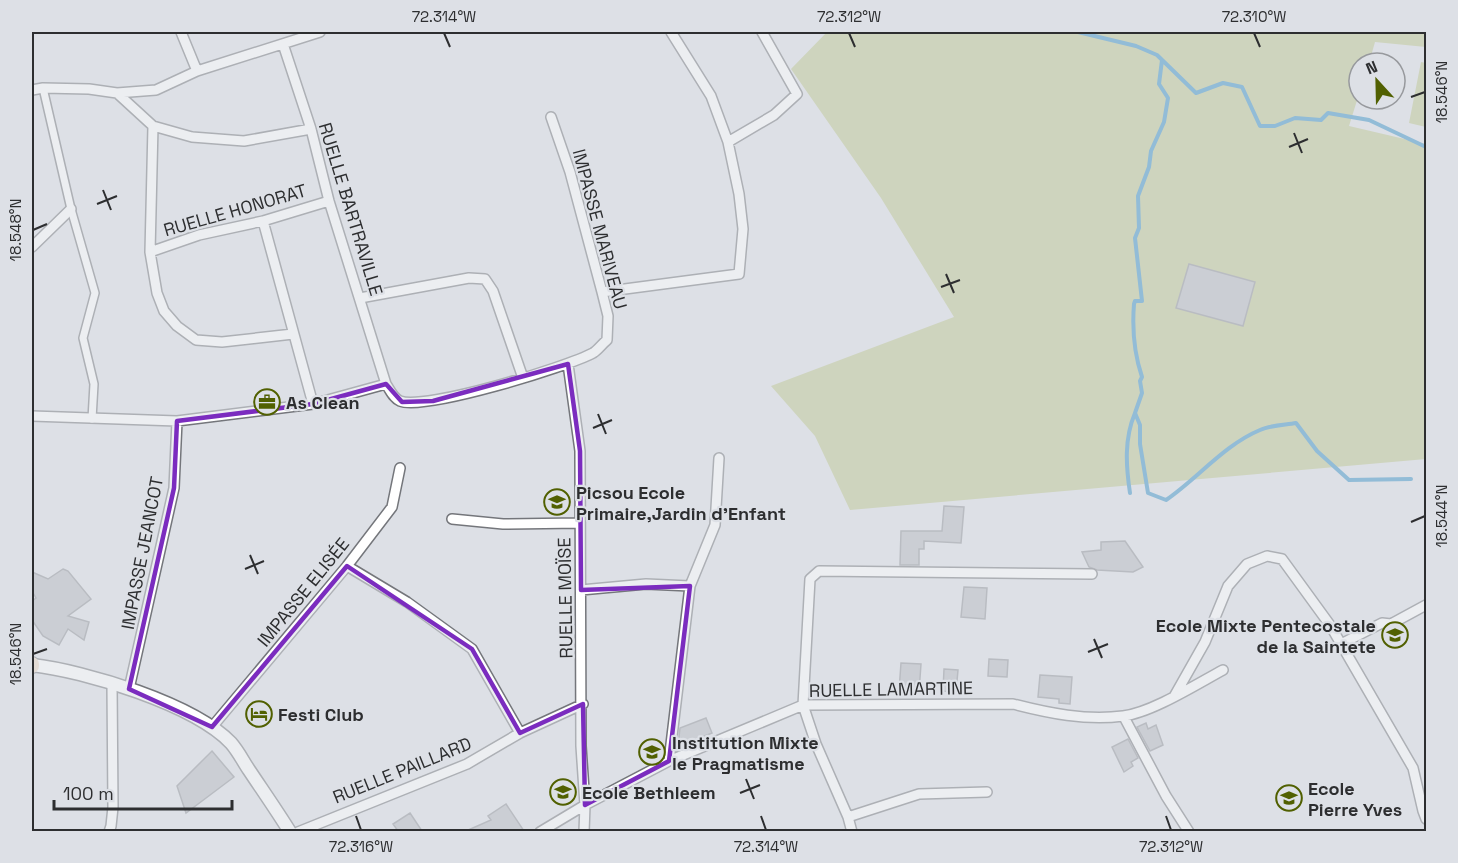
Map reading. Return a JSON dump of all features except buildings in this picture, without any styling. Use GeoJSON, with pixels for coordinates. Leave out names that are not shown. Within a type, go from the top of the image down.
{"type":"FeatureCollection","features":[{"type":"Feature","properties":{"kind":"street"},"geometry":{"type":"LineString","coordinates":[[181,32],[197,71]]}},
{"type":"Feature","properties":{"kind":"street"},"geometry":{"type":"LineString","coordinates":[[32,90],[43,88],[89,89],[117,93],[156,90],[197,71],[320,32]]}},
{"type":"Feature","properties":{"kind":"street"},"geometry":{"type":"LineString","coordinates":[[602,292],[739,274],[743,229],[739,194],[728,142],[711,96],[671,32]]}},
{"type":"Feature","properties":{"kind":"street"},"geometry":{"type":"LineString","coordinates":[[728,142],[774,115],[797,94],[762,32]]}},
{"type":"Feature","properties":{"kind":"street","name":"RUELLE BARTRAVILLE"},"geometry":{"type":"LineString","coordinates":[[283,44],[386,384]]}},
{"type":"Feature","properties":{"kind":"street"},"geometry":{"type":"LineString","coordinates":[[43,88],[71,209],[95,293],[82,338],[94,384],[92,419]]}},
{"type":"Feature","properties":{"kind":"street"},"geometry":{"type":"LineString","coordinates":[[117,93],[153,126],[192,136],[244,141],[310,129]]}},
{"type":"Feature","properties":{"kind":"street","name":"IMPASSE MARIVEAU"},"geometry":{"type":"LineString","coordinates":[[551,117],[570,172],[608,316],[607,340],[596,351],[568,364]]}},
{"type":"Feature","properties":{"kind":"street","name":"RUELLE HONORAT"},"geometry":{"type":"LineString","coordinates":[[153,126],[150,252],[157,293],[164,310],[177,326],[196,340],[222,342],[293,334]]}},
{"type":"Feature","properties":{"kind":"street","name":"RUELLE HONORAT"},"geometry":{"type":"LineString","coordinates":[[150,252],[199,235],[263,221],[329,201]]}},
{"type":"Feature","properties":{"kind":"street"},"geometry":{"type":"LineString","coordinates":[[32,247],[71,209]]}},
{"type":"Feature","properties":{"kind":"street"},"geometry":{"type":"LineString","coordinates":[[263,221],[313,404]]}},
{"type":"Feature","properties":{"kind":"street"},"geometry":{"type":"LineString","coordinates":[[360,298],[469,278],[485,279],[493,291],[523,378]]}},
{"type":"Feature","properties":{"kind":"street"},"geometry":{"type":"LineString","coordinates":[[32,416],[177,421],[313,404],[386,384],[394,397],[402,402],[433,401],[568,364]]}},
{"type":"Feature","properties":{"kind":"street","name":"RUELLE MOÏSE"},"geometry":{"type":"LineString","coordinates":[[568,364],[580,451],[584,831]]}},
{"type":"Feature","properties":{"kind":"street","name":"IMPASSE JEANCOT"},"geometry":{"type":"LineString","coordinates":[[129,689],[174,488],[177,421]]}},
{"type":"Feature","properties":{"kind":"street"},"geometry":{"type":"LineString","coordinates":[[669,762],[690,586],[715,525],[719,458]]}},
{"type":"Feature","properties":{"kind":"street","name":"IMPASSE ELISÉE"},"geometry":{"type":"LineString","coordinates":[[212,727],[392,507],[400,468]]}},
{"type":"Feature","properties":{"kind":"street"},"geometry":{"type":"LineString","coordinates":[[452,519],[503,524],[580,523]]}},
{"type":"Feature","properties":{"kind":"street"},"geometry":{"type":"LineString","coordinates":[[1173,697],[1205,642],[1228,586],[1247,564],[1267,556],[1282,558],[1330,625],[1413,768],[1426,819]]}},
{"type":"Feature","properties":{"kind":"street"},"geometry":{"type":"LineString","coordinates":[[346,566],[407,602],[472,649],[520,733]]}},
{"type":"Feature","properties":{"kind":"street"},"geometry":{"type":"LineString","coordinates":[[852,831],[848,816],[816,744],[803,705],[810,579],[819,572],[1092,574]]}},
{"type":"Feature","properties":{"kind":"street"},"geometry":{"type":"LineString","coordinates":[[580,590],[646,584],[690,586]]}},
{"type":"Feature","properties":{"kind":"street"},"geometry":{"type":"LineString","coordinates":[[1341,644],[1382,623],[1391,624],[1426,605]]}},
{"type":"Feature","properties":{"kind":"street"},"geometry":{"type":"LineString","coordinates":[[32,665],[55,668],[129,689],[173,705],[212,727],[232,744],[290,831]]}},
{"type":"Feature","properties":{"kind":"street","name":"RUELLE LAMARTINE"},"geometry":{"type":"LineString","coordinates":[[540,831],[669,762],[803,705],[1013,704],[1073,716],[1124,717],[1173,697],[1223,670]]}},
{"type":"Feature","properties":{"kind":"street"},"geometry":{"type":"LineString","coordinates":[[109,831],[113,807],[112,684]]}},
{"type":"Feature","properties":{"kind":"street","name":"RUELLE PAILLARD"},"geometry":{"type":"LineString","coordinates":[[298,831],[467,764],[520,733],[583,704]]}},
{"type":"Feature","properties":{"kind":"street"},"geometry":{"type":"LineString","coordinates":[[1124,717],[1166,796],[1189,831]]}},
{"type":"Feature","properties":{"kind":"street"},"geometry":{"type":"LineString","coordinates":[[848,816],[919,794],[987,792]]}},
{"type":"Feature","properties":{"kind":"highlighted area"},"geometry":{"type":"Polygon","coordinates":[[[568,364],[580,451],[581,590],[690,586],[669,761],[585,805],[583,704],[520,733],[472,649],[347,566],[212,727],[129,689],[174,488],[177,421],[313,404],[386,384],[402,402],[433,401],[568,364]]]}},
{"type":"Feature","properties":{"kind":"green space"},"geometry":{"type":"Polygon","coordinates":[[[827,32],[1426,32],[1426,47],[1375,42],[1372,51],[1347,51],[1347,111],[1354,111],[1349,126],[1426,144],[1426,459],[850,510],[815,436],[771,386],[954,317],[881,198],[791,69],[827,32]]]}},
{"type":"Feature","properties":{"kind":"green space"},"geometry":{"type":"Polygon","coordinates":[[[1421,62],[1426,63],[1426,127],[1409,123],[1421,62]]]}},
{"type":"Feature","properties":{"kind":"waterway"},"geometry":{"type":"LineString","coordinates":[[1078,32],[1136,46],[1157,55],[1196,93],[1223,83],[1242,87],[1260,126],[1275,126],[1295,118],[1321,120],[1328,113],[1369,120],[1426,147]]}},
{"type":"Feature","properties":{"kind":"waterway"},"geometry":{"type":"LineString","coordinates":[[1162,60],[1159,84],[1168,98],[1164,122],[1151,151],[1149,167],[1138,196],[1139,228],[1135,238],[1142,301],[1135,301],[1134,304],[1134,341],[1142,377],[1140,381],[1142,393],[1135,413],[1140,425],[1140,444],[1148,493],[1166,500],[1247,436],[1269,427],[1296,423],[1317,451],[1349,480],[1411,479]]}},
{"type":"Feature","properties":{"kind":"waterway"},"geometry":{"type":"LineString","coordinates":[[1130,493],[1127,453],[1129,433],[1135,413]]}},
{"type":"Feature","properties":{"kind":"place","name":"As Clean"},"geometry":{"type":"Point","coordinates":[267,402]}},
{"type":"Feature","properties":{"kind":"place","name":"Picsou Ecole Primaire,Jardin d'Enfant"},"geometry":{"type":"Point","coordinates":[557,502]}},
{"type":"Feature","properties":{"kind":"place","name":"Ecole Mixte Pentecostale de la Saintete"},"geometry":{"type":"Point","coordinates":[1395,635]}},
{"type":"Feature","properties":{"kind":"place","name":"Festi Club"},"geometry":{"type":"Point","coordinates":[259,714]}},
{"type":"Feature","properties":{"kind":"place","name":"Institution Mixte le Pragmatisme"},"geometry":{"type":"Point","coordinates":[652,752]}},
{"type":"Feature","properties":{"kind":"place","name":"Ecole Bethleem"},"geometry":{"type":"Point","coordinates":[563,792]}},
{"type":"Feature","properties":{"kind":"place","name":"Ecole Pierre Yves"},"geometry":{"type":"Point","coordinates":[1289,798]}}]}
